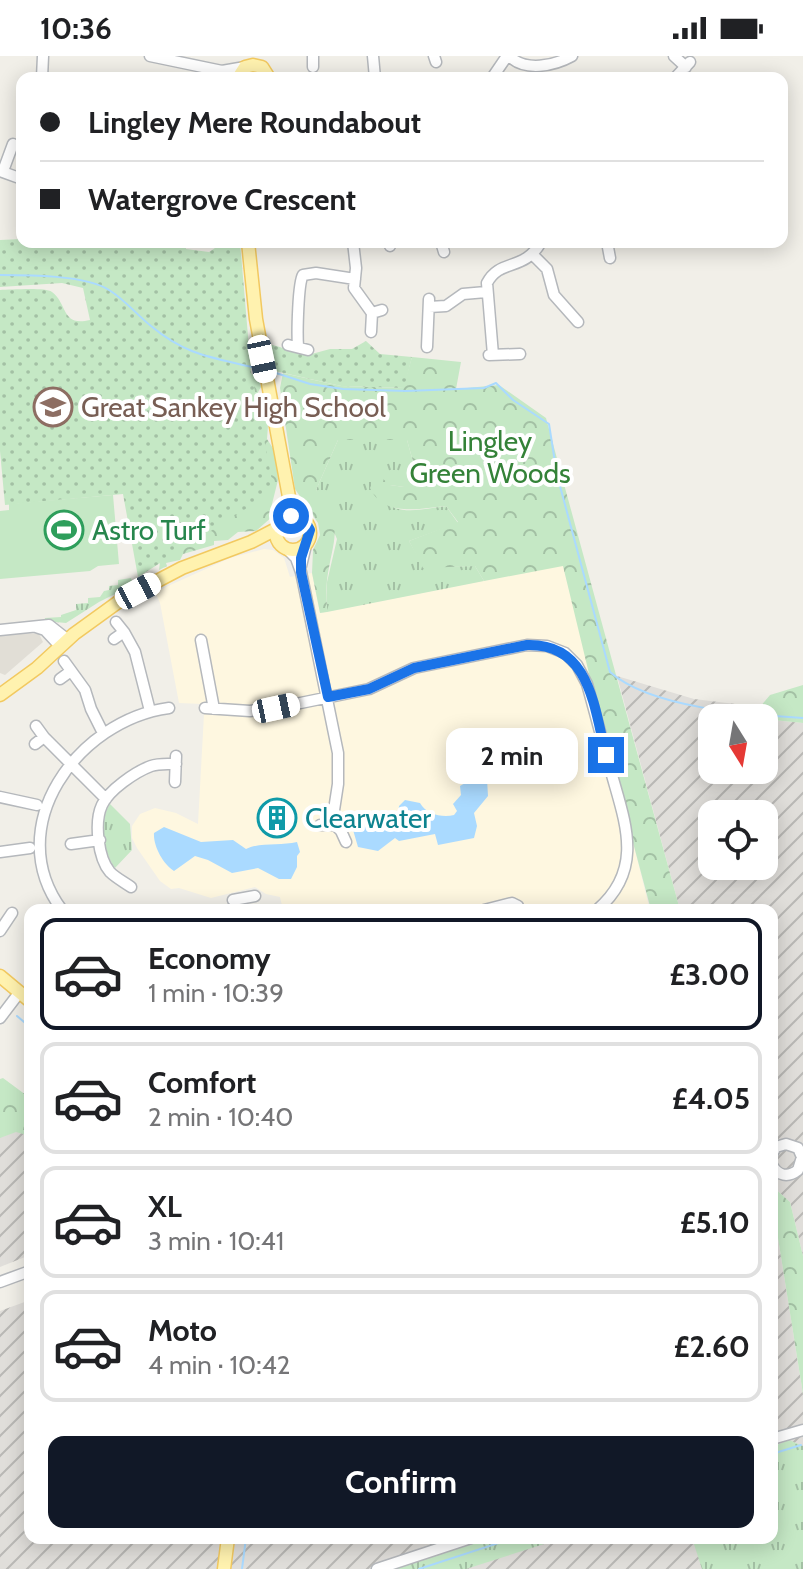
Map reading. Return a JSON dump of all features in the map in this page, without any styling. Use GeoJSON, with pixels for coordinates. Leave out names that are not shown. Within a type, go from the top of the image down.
{"type":"FeatureCollection","features":[{"type":"Feature","properties":{"kind":"main road"},"geometry":{"type":"LineString","coordinates":[[247,67],[257,65],[265,72]]}},
{"type":"Feature","properties":{"kind":"main road"},"geometry":{"type":"LineString","coordinates":[[249,248],[257,331],[287,485],[292,504],[310,530],[306,545],[297,549],[266,541],[251,542]]}},
{"type":"Feature","properties":{"kind":"main road"},"geometry":{"type":"LineString","coordinates":[[283,546],[280,524],[287,485]]}},
{"type":"Feature","properties":{"kind":"main road"},"geometry":{"type":"LineString","coordinates":[[0,695],[37,668],[61,640],[121,600],[182,568],[251,542],[291,516],[300,518]]}},
{"type":"Feature","properties":{"kind":"main road"},"geometry":{"type":"LineString","coordinates":[[0,976],[24,996]]}},
{"type":"Feature","properties":{"kind":"main road"},"geometry":{"type":"LineString","coordinates":[[224,1569],[227,1544]]}},
{"type":"Feature","properties":{"kind":"street"},"geometry":{"type":"LineString","coordinates":[[152,56],[217,72]]}},
{"type":"Feature","properties":{"kind":"street"},"geometry":{"type":"LineString","coordinates":[[508,56],[515,62],[528,65],[560,62],[572,56]]}},
{"type":"Feature","properties":{"kind":"street"},"geometry":{"type":"LineString","coordinates":[[674,56],[688,65],[681,72]]}},
{"type":"Feature","properties":{"kind":"street"},"geometry":{"type":"LineString","coordinates":[[196,66],[196,72]]}},
{"type":"Feature","properties":{"kind":"street"},"geometry":{"type":"LineString","coordinates":[[2,171],[13,144]]}},
{"type":"Feature","properties":{"kind":"street"},"geometry":{"type":"LineString","coordinates":[[353,248],[356,292],[377,312],[371,332]]}},
{"type":"Feature","properties":{"kind":"street"},"geometry":{"type":"LineString","coordinates":[[520,354],[490,355],[486,292],[492,275],[505,266],[524,262],[537,248]]}},
{"type":"Feature","properties":{"kind":"street"},"geometry":{"type":"LineString","coordinates":[[608,248],[610,258]]}},
{"type":"Feature","properties":{"kind":"street"},"geometry":{"type":"LineString","coordinates":[[533,255],[547,269],[554,295],[578,323]]}},
{"type":"Feature","properties":{"kind":"street"},"geometry":{"type":"LineString","coordinates":[[298,347],[298,290],[303,275],[316,273],[355,279]]}},
{"type":"Feature","properties":{"kind":"street"},"geometry":{"type":"LineString","coordinates":[[427,348],[429,303],[446,306],[463,294],[486,292]]}},
{"type":"Feature","properties":{"kind":"street"},"geometry":{"type":"LineString","coordinates":[[301,572],[301,558],[306,545]]}},
{"type":"Feature","properties":{"kind":"street"},"geometry":{"type":"LineString","coordinates":[[283,546],[296,558],[301,572],[338,753],[338,784],[326,824],[341,831],[346,842]]}},
{"type":"Feature","properties":{"kind":"street"},"geometry":{"type":"LineString","coordinates":[[116,622],[135,652],[150,711]]}},
{"type":"Feature","properties":{"kind":"street"},"geometry":{"type":"LineString","coordinates":[[0,630],[34,627],[61,640]]}},
{"type":"Feature","properties":{"kind":"street"},"geometry":{"type":"LineString","coordinates":[[114,639],[124,632]]}},
{"type":"Feature","properties":{"kind":"street"},"geometry":{"type":"LineString","coordinates":[[201,640],[210,708],[264,710],[369,689],[414,668],[527,645],[547,646],[565,653],[577,665],[587,684],[628,836],[624,873],[614,892],[603,904]]}},
{"type":"Feature","properties":{"kind":"street"},"geometry":{"type":"LineString","coordinates":[[64,661],[85,690],[102,731]]}},
{"type":"Feature","properties":{"kind":"street"},"geometry":{"type":"LineString","coordinates":[[60,679],[71,671]]}},
{"type":"Feature","properties":{"kind":"street"},"geometry":{"type":"LineString","coordinates":[[57,904],[41,884],[30,848],[37,805],[46,787],[102,731],[128,717],[169,708]]}},
{"type":"Feature","properties":{"kind":"street"},"geometry":{"type":"LineString","coordinates":[[36,726],[40,740],[106,799]]}},
{"type":"Feature","properties":{"kind":"street"},"geometry":{"type":"LineString","coordinates":[[131,887],[114,876],[106,866],[100,840],[99,813],[106,799],[149,767],[176,760],[175,782]]}},
{"type":"Feature","properties":{"kind":"street"},"geometry":{"type":"LineString","coordinates":[[0,797],[37,805]]}},
{"type":"Feature","properties":{"kind":"street"},"geometry":{"type":"LineString","coordinates":[[71,844],[100,840]]}},
{"type":"Feature","properties":{"kind":"street"},"geometry":{"type":"LineString","coordinates":[[0,852],[30,848]]}},
{"type":"Feature","properties":{"kind":"street"},"geometry":{"type":"LineString","coordinates":[[233,900],[252,897],[251,904]]}},
{"type":"Feature","properties":{"kind":"street"},"geometry":{"type":"LineString","coordinates":[[2,925],[12,913]]}},
{"type":"Feature","properties":{"kind":"street"},"geometry":{"type":"LineString","coordinates":[[0,1018],[24,998]]}},
{"type":"Feature","properties":{"kind":"street"},"geometry":{"type":"LineString","coordinates":[[778,1141],[798,1144],[802,1162],[789,1175]]}},
{"type":"Feature","properties":{"kind":"street"},"geometry":{"type":"LineString","coordinates":[[778,1172],[801,1182]]}},
{"type":"Feature","properties":{"kind":"street"},"geometry":{"type":"LineString","coordinates":[[0,1282],[24,1273]]}},
{"type":"Feature","properties":{"kind":"street"},"geometry":{"type":"LineString","coordinates":[[778,1437],[803,1430]]}},
{"type":"Feature","properties":{"kind":"street"},"geometry":{"type":"LineString","coordinates":[[377,1569],[453,1544]]}},
{"type":"Feature","properties":{"kind":"shaded area"},"geometry":{"type":"Polygon","coordinates":[[[264,549],[273,550],[284,558],[290,577],[312,573],[320,613],[563,565],[648,904],[282,904],[280,897],[266,894],[255,887],[211,898],[179,888],[171,889],[160,881],[137,848],[132,838],[132,826],[140,814],[155,808],[176,813],[198,824],[204,714],[202,704],[179,703],[160,603],[155,592],[230,558],[264,549]]]}},
{"type":"Feature","properties":{"kind":"shaded area"},"geometry":{"type":"Polygon","coordinates":[[[39,634],[43,642],[5,675],[0,673],[0,635],[39,634]]]}},
{"type":"Feature","properties":{"kind":"shaded area"},"geometry":{"type":"Polygon","coordinates":[[[617,676],[694,699],[735,704],[698,704],[698,784],[778,784],[778,720],[803,723],[803,1256],[790,1202],[778,1191],[778,904],[678,904],[617,676]]]}},
{"type":"Feature","properties":{"kind":"shaded area"},"geometry":{"type":"Polygon","coordinates":[[[0,1092],[24,1123],[24,1257],[0,1267],[0,1092]]]}},
{"type":"Feature","properties":{"kind":"shaded area"},"geometry":{"type":"Polygon","coordinates":[[[778,1238],[803,1394],[803,1569],[0,1569],[0,1311],[24,1302],[24,1544],[778,1544],[778,1238]]]}},
{"type":"Feature","properties":{"kind":"green space"},"geometry":{"type":"Polygon","coordinates":[[[16,239],[16,248],[186,248],[209,252],[215,248],[241,248],[251,371],[274,491],[138,577],[123,494],[5,505],[0,451],[0,290],[48,290],[57,297],[69,317],[90,320],[83,288],[62,283],[0,287],[0,240],[16,239]]]}},
{"type":"Feature","properties":{"kind":"green space"},"geometry":{"type":"Polygon","coordinates":[[[366,341],[380,354],[412,357],[404,388],[341,386],[275,371],[269,344],[308,355],[330,349],[352,349],[366,341]]]}},
{"type":"Feature","properties":{"kind":"green space","name":"Lingley Green Woods"},"geometry":{"type":"Polygon","coordinates":[[[412,357],[461,362],[456,389],[499,385],[546,418],[678,904],[649,904],[563,566],[484,581],[475,566],[423,568],[409,541],[458,522],[446,506],[393,507],[376,497],[370,488],[374,479],[382,478],[390,485],[404,487],[403,472],[414,465],[407,440],[338,440],[316,490],[331,515],[335,534],[327,580],[327,612],[320,613],[312,573],[313,550],[320,535],[318,523],[295,489],[280,388],[283,373],[341,386],[403,388],[412,357]]]}},
{"type":"Feature","properties":{"kind":"green space"},"geometry":{"type":"Polygon","coordinates":[[[245,375],[258,376],[261,387],[257,394],[268,426],[267,439],[276,453],[278,480],[271,508],[273,516],[256,531],[238,532],[228,540],[214,541],[214,545],[183,554],[180,560],[166,563],[167,566],[159,570],[245,375]]]}},
{"type":"Feature","properties":{"kind":"green space"},"geometry":{"type":"Polygon","coordinates":[[[338,440],[407,440],[414,465],[404,487],[390,485],[387,503],[407,510],[446,506],[458,523],[409,541],[424,567],[475,566],[484,581],[327,612],[327,582],[337,539],[316,490],[338,440]]]}},
{"type":"Feature","properties":{"kind":"green space","name":"Astro Turf"},"geometry":{"type":"Polygon","coordinates":[[[113,495],[119,564],[98,566],[90,571],[0,579],[0,511],[9,510],[9,504],[113,495]]]}},
{"type":"Feature","properties":{"kind":"green space"},"geometry":{"type":"Polygon","coordinates":[[[131,578],[133,585],[66,623],[45,621],[45,618],[61,617],[76,610],[76,604],[88,603],[88,598],[100,597],[109,590],[109,586],[118,585],[118,580],[131,578]]]}},
{"type":"Feature","properties":{"kind":"green space"},"geometry":{"type":"Polygon","coordinates":[[[803,685],[803,723],[778,720],[778,704],[762,704],[770,695],[803,685]]]}},
{"type":"Feature","properties":{"kind":"green space"},"geometry":{"type":"Polygon","coordinates":[[[110,804],[130,824],[132,850],[115,868],[104,836],[104,818],[110,804]]]}},
{"type":"Feature","properties":{"kind":"green space"},"geometry":{"type":"Polygon","coordinates":[[[3,1078],[24,1094],[24,1134],[16,1132],[0,1138],[0,1079],[3,1078]]]}},
{"type":"Feature","properties":{"kind":"green space"},"geometry":{"type":"Polygon","coordinates":[[[778,1191],[790,1202],[803,1256],[803,1394],[778,1238],[778,1191]]]}},
{"type":"Feature","properties":{"kind":"green space"},"geometry":{"type":"Polygon","coordinates":[[[789,1440],[803,1446],[803,1569],[702,1569],[694,1544],[778,1544],[778,1445],[789,1440]]]}},
{"type":"Feature","properties":{"kind":"green space"},"geometry":{"type":"Polygon","coordinates":[[[473,1544],[544,1544],[466,1569],[396,1569],[473,1544]]]}},
{"type":"Feature","properties":{"kind":"water"},"geometry":{"type":"Polygon","coordinates":[[[472,779],[487,779],[488,796],[474,813],[477,826],[474,838],[438,845],[435,834],[399,841],[395,838],[378,851],[358,847],[351,823],[366,822],[372,818],[379,822],[398,816],[399,806],[405,800],[420,803],[435,814],[454,815],[457,811],[453,804],[461,795],[460,786],[472,779]]]}},
{"type":"Feature","properties":{"kind":"water"},"geometry":{"type":"Polygon","coordinates":[[[164,827],[201,842],[233,840],[246,849],[297,842],[300,852],[297,867],[291,879],[279,879],[258,868],[232,873],[195,856],[174,871],[155,843],[154,833],[164,827]]]}},
{"type":"Feature","properties":{"kind":"waterway"},"geometry":{"type":"LineString","coordinates":[[0,275],[56,277],[99,285],[115,294],[151,326],[176,343],[199,354],[252,367]]}},
{"type":"Feature","properties":{"kind":"waterway"},"geometry":{"type":"LineString","coordinates":[[276,373],[310,384],[343,389],[406,391],[484,388],[496,383],[513,400],[549,424],[557,475],[610,672],[628,684],[675,702],[729,712],[803,718]]}},
{"type":"Feature","properties":{"kind":"waterway"},"geometry":{"type":"LineString","coordinates":[[17,1016],[24,1022]]}},
{"type":"Feature","properties":{"kind":"waterway"},"geometry":{"type":"LineString","coordinates":[[778,1452],[801,1445]]}},
{"type":"Feature","properties":{"kind":"waterway"},"geometry":{"type":"LineString","coordinates":[[242,1569],[245,1544]]}},
{"type":"Feature","properties":{"kind":"waterway"},"geometry":{"type":"LineString","coordinates":[[419,1569],[496,1544]]}},
{"type":"Feature","properties":{"kind":"place","name":"Great Sankey High School"},"geometry":{"type":"Point","coordinates":[53,407]}},
{"type":"Feature","properties":{"kind":"place","name":"Astro Turf"},"geometry":{"type":"Point","coordinates":[64,530]}},
{"type":"Feature","properties":{"kind":"place","name":"Clearwater"},"geometry":{"type":"Point","coordinates":[277,818]}},
{"type":"Feature","properties":{"kind":"route"},"geometry":{"type":"LineString","coordinates":[[291,516],[305,521],[310,530],[301,558],[301,572],[328,697],[369,689],[414,668],[527,645],[542,645],[565,653],[577,665],[587,684],[606,755]]}}]}
